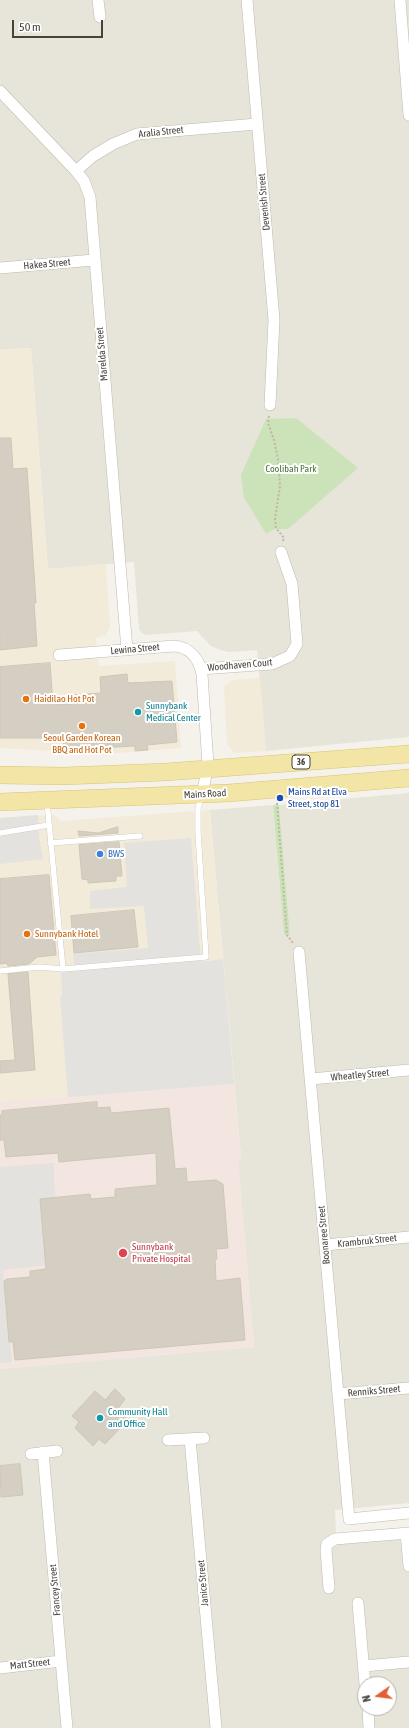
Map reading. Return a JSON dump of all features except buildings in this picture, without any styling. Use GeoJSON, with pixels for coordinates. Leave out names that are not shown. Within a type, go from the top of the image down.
{"type":"FeatureCollection","features":[{"type":"Feature","properties":{"kind":"main road","name":"36"},"geometry":{"type":"LineString","coordinates":[[0,775],[57,776],[208,770],[409,754]]}},
{"type":"Feature","properties":{"kind":"main road","name":"Mains Road"},"geometry":{"type":"LineString","coordinates":[[0,802],[202,794],[409,778]]}},
{"type":"Feature","properties":{"kind":"street"},"geometry":{"type":"LineString","coordinates":[[98,0],[100,17]]}},
{"type":"Feature","properties":{"kind":"street","name":"Devenish Street"},"geometry":{"type":"LineString","coordinates":[[247,0],[274,320],[270,405]]}},
{"type":"Feature","properties":{"kind":"street"},"geometry":{"type":"LineString","coordinates":[[400,0],[409,115]]}},
{"type":"Feature","properties":{"kind":"street","name":"Marelda Street"},"geometry":{"type":"LineString","coordinates":[[0,91],[76,171],[84,181],[90,197],[127,650]]}},
{"type":"Feature","properties":{"kind":"street","name":"Aralia Street"},"geometry":{"type":"LineString","coordinates":[[76,171],[93,156],[113,144],[137,134],[257,124]]}},
{"type":"Feature","properties":{"kind":"street","name":"Hakea Street"},"geometry":{"type":"LineString","coordinates":[[0,268],[94,260]]}},
{"type":"Feature","properties":{"kind":"street","name":"Woodhaven Court"},"geometry":{"type":"LineString","coordinates":[[201,669],[272,664],[290,656],[297,644],[292,584],[281,552]]}},
{"type":"Feature","properties":{"kind":"street","name":"Lewina Street"},"geometry":{"type":"LineString","coordinates":[[59,655],[174,646],[184,648],[193,655],[201,669]]}},
{"type":"Feature","properties":{"kind":"street"},"geometry":{"type":"LineString","coordinates":[[201,669],[208,770],[202,794]]}},
{"type":"Feature","properties":{"kind":"street","name":"Boonaree Street"},"geometry":{"type":"LineString","coordinates":[[299,952],[349,1519],[409,1513]]}},
{"type":"Feature","properties":{"kind":"street","name":"Wheatley Street"},"geometry":{"type":"LineString","coordinates":[[311,1079],[409,1070]]}},
{"type":"Feature","properties":{"kind":"street","name":"Krambruk Street"},"geometry":{"type":"LineString","coordinates":[[325,1245],[409,1237]]}},
{"type":"Feature","properties":{"kind":"street","name":"Renniks Street"},"geometry":{"type":"LineString","coordinates":[[338,1394],[409,1388]]}},
{"type":"Feature","properties":{"kind":"street"},"geometry":{"type":"LineString","coordinates":[[168,1440],[204,1438]]}},
{"type":"Feature","properties":{"kind":"street","name":"Janice Street"},"geometry":{"type":"LineString","coordinates":[[190,1439],[216,1728]]}},
{"type":"Feature","properties":{"kind":"street"},"geometry":{"type":"LineString","coordinates":[[31,1454],[57,1451]]}},
{"type":"Feature","properties":{"kind":"street","name":"Francey Street"},"geometry":{"type":"LineString","coordinates":[[43,1452],[67,1728]]}},
{"type":"Feature","properties":{"kind":"street"},"geometry":{"type":"LineString","coordinates":[[329,1588],[326,1550],[328,1544],[334,1539],[408,1533],[409,1566]]}},
{"type":"Feature","properties":{"kind":"street"},"geometry":{"type":"LineString","coordinates":[[358,1603],[365,1676]]}},
{"type":"Feature","properties":{"kind":"street","name":"Matt Street"},"geometry":{"type":"LineString","coordinates":[[0,1668],[61,1661]]}},
{"type":"Feature","properties":{"kind":"street"},"geometry":{"type":"LineString","coordinates":[[364,1666],[409,1662]]}},
{"type":"Feature","properties":{"kind":"street"},"geometry":{"type":"LineString","coordinates":[[368,1716],[369,1728]]}},
{"type":"Feature","properties":{"kind":"lane"},"geometry":{"type":"LineString","coordinates":[[0,972],[38,967],[63,969],[206,958],[198,832],[198,809],[202,794]]}},
{"type":"Feature","properties":{"kind":"lane"},"geometry":{"type":"LineString","coordinates":[[47,800],[48,825],[63,969]]}},
{"type":"Feature","properties":{"kind":"lane"},"geometry":{"type":"LineString","coordinates":[[0,833],[48,825]]}},
{"type":"Feature","properties":{"kind":"lane"},"geometry":{"type":"LineString","coordinates":[[50,843],[140,836]]}},
{"type":"Feature","properties":{"kind":"path"},"geometry":{"type":"LineString","coordinates":[[270,405],[268,423],[274,440],[278,459],[280,486],[275,519],[276,528],[284,538],[281,552]]}},
{"type":"Feature","properties":{"kind":"path"},"geometry":{"type":"LineString","coordinates":[[276,800],[288,935],[299,952]]}},
{"type":"Feature","properties":{"kind":"shaded area"},"geometry":{"type":"Polygon","coordinates":[[[0,0],[409,0],[409,737],[266,751],[257,650],[228,652],[218,649],[211,646],[197,631],[146,635],[142,633],[139,629],[134,562],[48,569],[31,348],[0,350],[0,0]],[[244,498],[266,534],[275,529],[288,529],[244,498]]]}},
{"type":"Feature","properties":{"kind":"shaded area"},"geometry":{"type":"Polygon","coordinates":[[[31,348],[48,569],[106,564],[110,627],[106,635],[96,638],[99,666],[175,661],[181,748],[106,754],[0,748],[0,350],[31,348]]]}},
{"type":"Feature","properties":{"kind":"shaded area"},"geometry":{"type":"Polygon","coordinates":[[[260,678],[266,751],[235,753],[229,747],[227,741],[224,687],[232,680],[260,678]]]}},
{"type":"Feature","properties":{"kind":"shaded area"},"geometry":{"type":"Polygon","coordinates":[[[409,793],[409,1503],[335,1510],[336,1534],[409,1527],[409,1728],[0,1728],[0,1369],[254,1347],[238,1159],[241,1158],[210,810],[273,805],[284,935],[290,934],[279,805],[409,793]]]}},
{"type":"Feature","properties":{"kind":"shaded area"},"geometry":{"type":"Polygon","coordinates":[[[210,810],[234,1084],[0,1102],[0,818],[54,815],[61,821],[210,810]]]}},
{"type":"Feature","properties":{"kind":"shaded area"},"geometry":{"type":"Polygon","coordinates":[[[38,815],[39,839],[43,859],[0,864],[0,818],[38,815]]]}},
{"type":"Feature","properties":{"kind":"shaded area"},"geometry":{"type":"Polygon","coordinates":[[[191,838],[201,962],[223,959],[234,1084],[68,1097],[60,997],[62,995],[61,972],[75,970],[73,954],[148,948],[144,906],[90,909],[90,891],[127,887],[124,843],[191,838]]]}},
{"type":"Feature","properties":{"kind":"shaded area","name":"Sunnybank Private Hospital"},"geometry":{"type":"Polygon","coordinates":[[[234,1084],[241,1158],[238,1159],[254,1347],[0,1369],[0,1102],[234,1084]]]}},
{"type":"Feature","properties":{"kind":"shaded area"},"geometry":{"type":"Polygon","coordinates":[[[54,1163],[54,1181],[62,1263],[3,1270],[12,1362],[0,1363],[0,1167],[54,1163]]]}},
{"type":"Feature","properties":{"kind":"green space","name":"Coolibah Park"},"geometry":{"type":"Polygon","coordinates":[[[296,418],[358,468],[288,529],[275,529],[266,534],[244,498],[241,475],[266,419],[296,418]]]}},
{"type":"Feature","properties":{"kind":"green space"},"geometry":{"type":"Polygon","coordinates":[[[273,805],[279,805],[290,934],[284,935],[273,805]]]}},
{"type":"Feature","properties":{"kind":"place","name":"Haidilao Hot Pot"},"geometry":{"type":"Point","coordinates":[26,699]}},
{"type":"Feature","properties":{"kind":"place","name":"Sunnybank Medical Center"},"geometry":{"type":"Point","coordinates":[138,712]}},
{"type":"Feature","properties":{"kind":"place","name":"Seoul Garden Korean BBQ and Hot Pot"},"geometry":{"type":"Point","coordinates":[82,726]}},
{"type":"Feature","properties":{"kind":"place","name":"Mains Rd at Elva Street, stop 81"},"geometry":{"type":"Point","coordinates":[280,798]}},
{"type":"Feature","properties":{"kind":"place","name":"BWS"},"geometry":{"type":"Point","coordinates":[100,854]}},
{"type":"Feature","properties":{"kind":"place","name":"Sunnybank Hotel"},"geometry":{"type":"Point","coordinates":[27,934]}},
{"type":"Feature","properties":{"kind":"place","name":"Sunnybank Private Hospital"},"geometry":{"type":"Point","coordinates":[123,1253]}},
{"type":"Feature","properties":{"kind":"place","name":"Community Hall and Office"},"geometry":{"type":"Point","coordinates":[100,1418]}}]}
